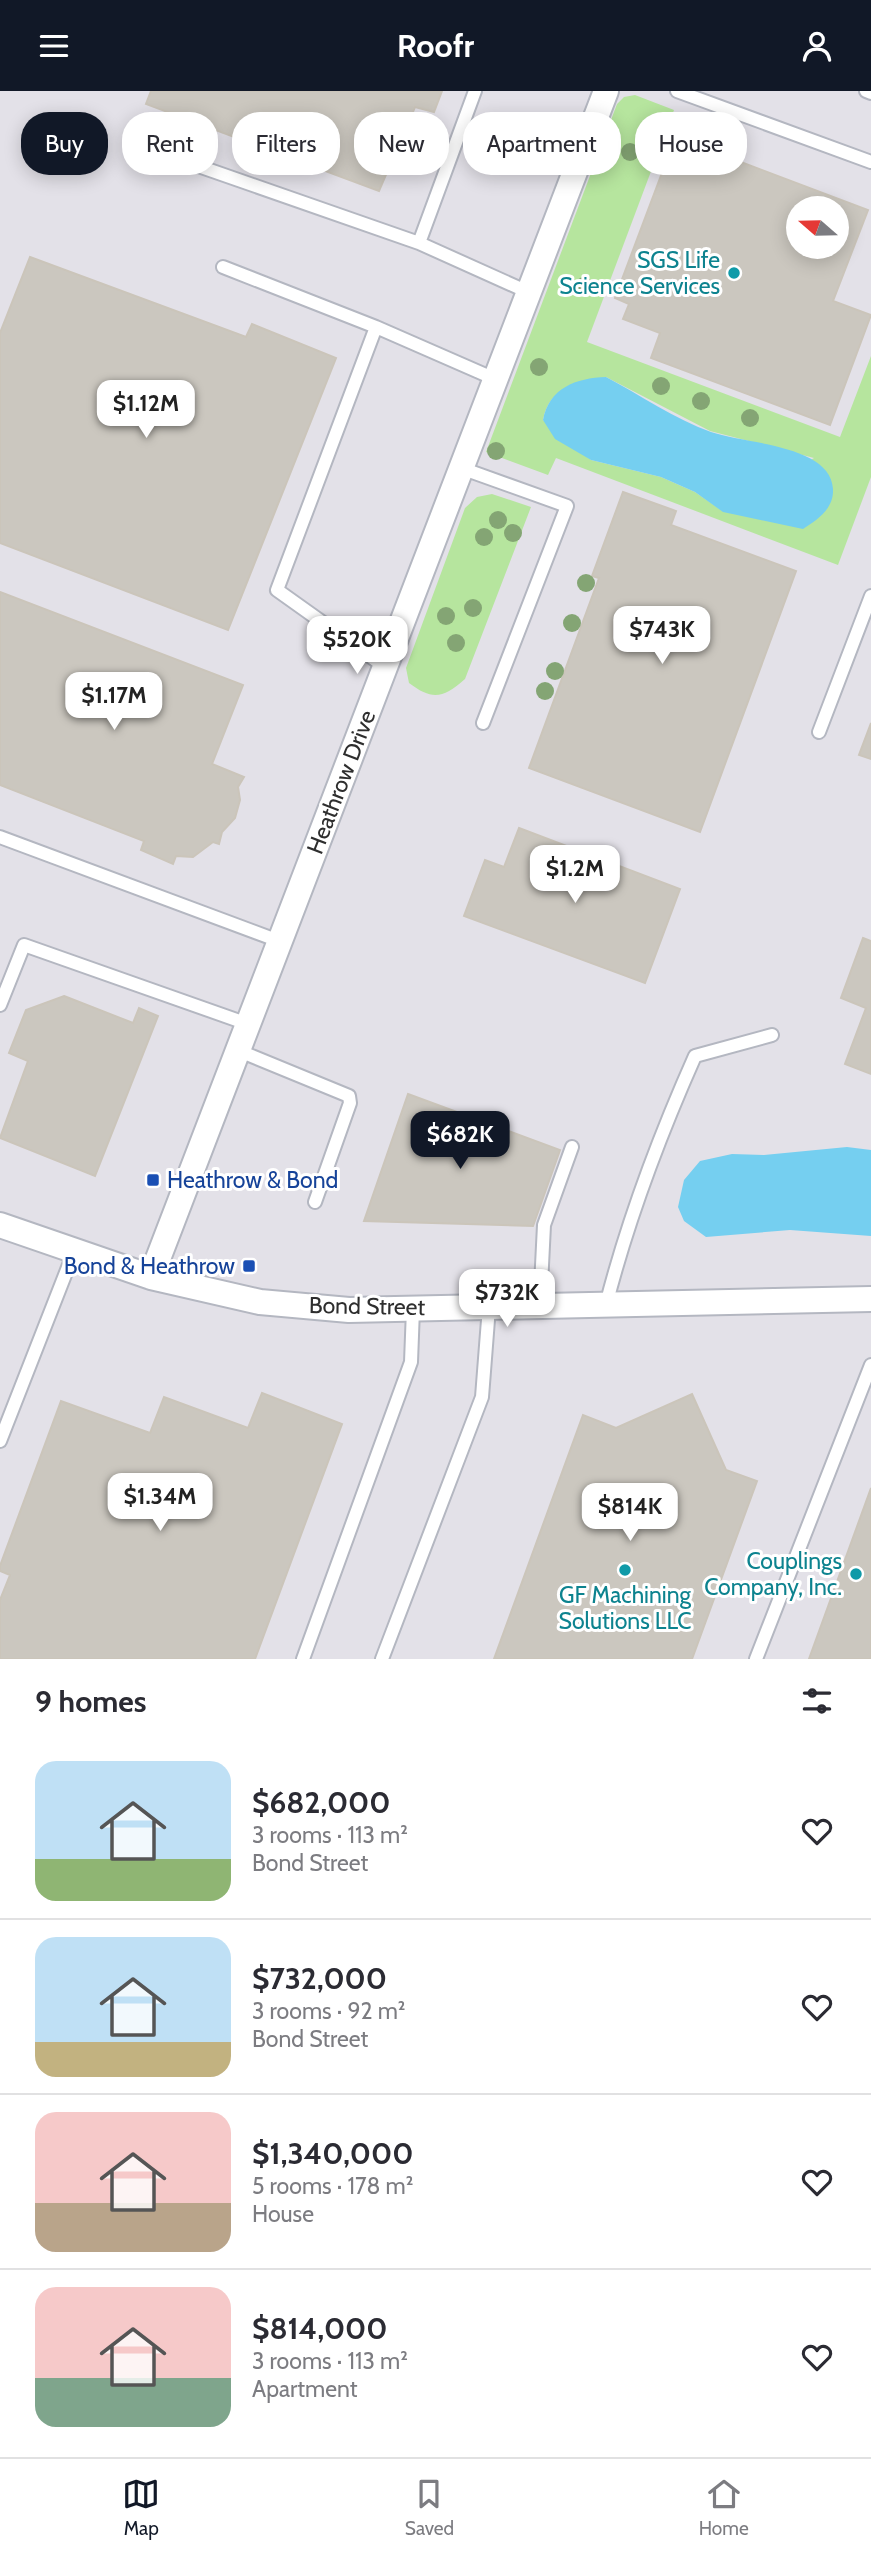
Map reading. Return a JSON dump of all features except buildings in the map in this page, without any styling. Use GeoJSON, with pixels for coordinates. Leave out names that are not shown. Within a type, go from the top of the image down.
{"type":"FeatureCollection","features":[{"type":"Feature","properties":{"kind":"street","name":"Heathrow Drive"},"geometry":{"type":"LineString","coordinates":[[151,1277],[606,91]]}},
{"type":"Feature","properties":{"kind":"street","name":"Bond Street"},"geometry":{"type":"LineString","coordinates":[[0,1225],[151,1277],[260,1301],[349,1310],[871,1299]]}},
{"type":"Feature","properties":{"kind":"lane"},"geometry":{"type":"LineString","coordinates":[[419,243],[475,91]]}},
{"type":"Feature","properties":{"kind":"lane"},"geometry":{"type":"LineString","coordinates":[[677,91],[703,95],[871,162]]}},
{"type":"Feature","properties":{"kind":"lane"},"geometry":{"type":"LineString","coordinates":[[866,91],[871,93]]}},
{"type":"Feature","properties":{"kind":"lane"},"geometry":{"type":"LineString","coordinates":[[218,173],[419,243],[528,292]]}},
{"type":"Feature","properties":{"kind":"lane"},"geometry":{"type":"LineString","coordinates":[[223,267],[376,327],[495,379]]}},
{"type":"Feature","properties":{"kind":"lane"},"geometry":{"type":"LineString","coordinates":[[376,327],[277,590],[385,667]]}},
{"type":"Feature","properties":{"kind":"lane"},"geometry":{"type":"LineString","coordinates":[[461,468],[567,506],[483,723]]}},
{"type":"Feature","properties":{"kind":"lane"},"geometry":{"type":"LineString","coordinates":[[819,732],[871,596]]}},
{"type":"Feature","properties":{"kind":"lane"},"geometry":{"type":"LineString","coordinates":[[0,837],[279,941]]}},
{"type":"Feature","properties":{"kind":"lane"},"geometry":{"type":"LineString","coordinates":[[0,1005],[23,945],[248,1024]]}},
{"type":"Feature","properties":{"kind":"lane"},"geometry":{"type":"LineString","coordinates":[[607,1305],[621,1249],[659,1137],[695,1056],[772,1035]]}},
{"type":"Feature","properties":{"kind":"lane"},"geometry":{"type":"LineString","coordinates":[[237,1050],[349,1096],[350,1103],[315,1202]]}},
{"type":"Feature","properties":{"kind":"lane"},"geometry":{"type":"LineString","coordinates":[[540,1306],[544,1225],[572,1147]]}},
{"type":"Feature","properties":{"kind":"lane"},"geometry":{"type":"LineString","coordinates":[[0,1441],[74,1252]]}},
{"type":"Feature","properties":{"kind":"lane"},"geometry":{"type":"LineString","coordinates":[[383,1659],[482,1397],[489,1307]]}},
{"type":"Feature","properties":{"kind":"lane"},"geometry":{"type":"LineString","coordinates":[[303,1659],[411,1362],[413,1308]]}},
{"type":"Feature","properties":{"kind":"lane"},"geometry":{"type":"LineString","coordinates":[[756,1659],[871,1365]]}},
{"type":"Feature","properties":{"kind":"shaded area"},"geometry":{"type":"Polygon","coordinates":[[[0,91],[871,91],[871,1659],[0,1659],[0,91]]]}},
{"type":"Feature","properties":{"kind":"green space"},"geometry":{"type":"Polygon","coordinates":[[[635,95],[674,110],[635,112],[635,175],[650,175],[587,342],[840,437],[871,356],[871,477],[838,565],[556,458],[548,475],[486,452],[590,175],[621,175],[621,112],[614,112],[624,97],[635,95]],[[606,377],[566,388],[558,393],[546,408],[543,420],[591,460],[661,477],[695,492],[724,512],[814,458],[710,431],[606,377]]]}},
{"type":"Feature","properties":{"kind":"green space"},"geometry":{"type":"Polygon","coordinates":[[[492,494],[531,507],[465,679],[444,693],[431,695],[409,683],[406,668],[465,508],[477,497],[492,494]]]}},
{"type":"Feature","properties":{"kind":"water"},"geometry":{"type":"Polygon","coordinates":[[[606,377],[698,427],[784,449],[818,463],[829,474],[833,489],[828,508],[803,529],[723,512],[695,492],[661,477],[591,460],[555,439],[543,420],[551,400],[574,383],[606,377]]]}},
{"type":"Feature","properties":{"kind":"water"},"geometry":{"type":"Polygon","coordinates":[[[847,1147],[871,1150],[871,1236],[790,1230],[706,1237],[684,1221],[678,1207],[684,1180],[700,1161],[732,1154],[764,1155],[847,1147]]]}},
{"type":"Feature","properties":{"kind":"place","name":"SGS Life Science Services"},"geometry":{"type":"Point","coordinates":[734,273]}},
{"type":"Feature","properties":{"kind":"place","name":"Heathrow & Bond"},"geometry":{"type":"Point","coordinates":[153,1180]}},
{"type":"Feature","properties":{"kind":"place","name":"Bond & Heathrow"},"geometry":{"type":"Point","coordinates":[249,1266]}},
{"type":"Feature","properties":{"kind":"place","name":"GF Machining Solutions LLC"},"geometry":{"type":"Point","coordinates":[625,1570]}},
{"type":"Feature","properties":{"kind":"place","name":"Couplings Company, Inc."},"geometry":{"type":"Point","coordinates":[856,1574]}}]}
